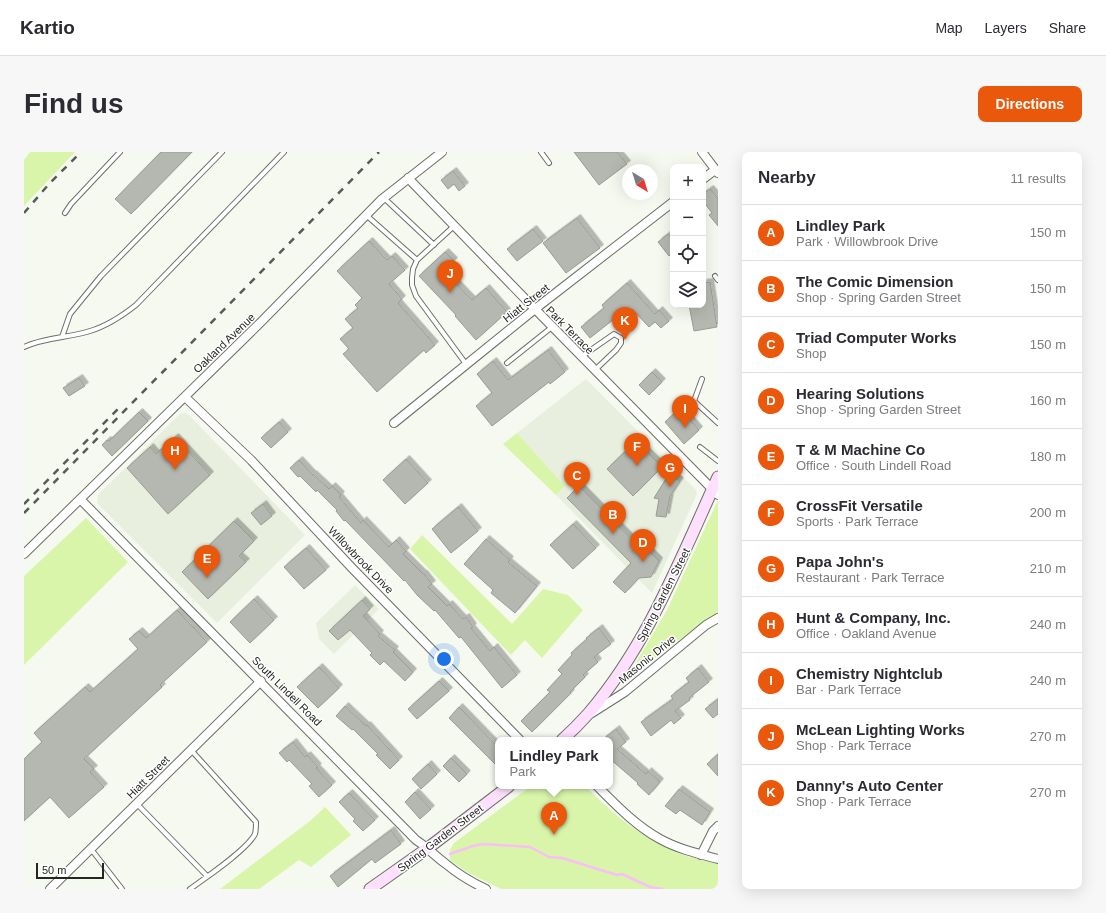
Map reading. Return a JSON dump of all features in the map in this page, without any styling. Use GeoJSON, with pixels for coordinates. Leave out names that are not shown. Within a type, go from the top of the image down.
{"type":"FeatureCollection","features":[{"type":"Feature","properties":{"kind":"main road","name":"Spring Garden Street"},"geometry":{"type":"LineString","coordinates":[[565,737],[588,715],[613,682],[638,644],[656,612],[715,493],[718,477]]}},
{"type":"Feature","properties":{"kind":"main road","name":"Spring Garden Street"},"geometry":{"type":"LineString","coordinates":[[370,889],[428,848],[505,789]]}},
{"type":"Feature","properties":{"kind":"street","name":"Oakland Avenue"},"geometry":{"type":"LineString","coordinates":[[24,554],[260,323],[366,215],[408,178],[442,152]]}},
{"type":"Feature","properties":{"kind":"street"},"geometry":{"type":"LineString","coordinates":[[702,152],[717,172],[706,178]]}},
{"type":"Feature","properties":{"kind":"street","name":"Park Terrace"},"geometry":{"type":"LineString","coordinates":[[408,178],[715,493]]}},
{"type":"Feature","properties":{"kind":"street","name":"Hiatt Street"},"geometry":{"type":"LineString","coordinates":[[394,423],[534,309],[670,204]]}},
{"type":"Feature","properties":{"kind":"street","name":"Willowbrook Drive"},"geometry":{"type":"LineString","coordinates":[[185,397],[251,460],[352,568],[517,737]]}},
{"type":"Feature","properties":{"kind":"street","name":"South Lindell Road"},"geometry":{"type":"LineString","coordinates":[[80,499],[416,840],[468,880],[486,889]]}},
{"type":"Feature","properties":{"kind":"street","name":"Masonic Drive"},"geometry":{"type":"LineString","coordinates":[[588,715],[625,692],[706,625],[718,618]]}},
{"type":"Feature","properties":{"kind":"street","name":"Hiatt Street"},"geometry":{"type":"LineString","coordinates":[[50,889],[261,681]]}},
{"type":"Feature","properties":{"kind":"street"},"geometry":{"type":"LineString","coordinates":[[600,789],[625,814],[660,839],[677,847],[718,859]]}},
{"type":"Feature","properties":{"kind":"street"},"geometry":{"type":"LineString","coordinates":[[701,855],[713,831],[718,826]]}},
{"type":"Feature","properties":{"kind":"lane"},"geometry":{"type":"LineString","coordinates":[[64,214],[71,204],[120,152]]}},
{"type":"Feature","properties":{"kind":"lane"},"geometry":{"type":"LineString","coordinates":[[62,337],[70,314],[101,276],[222,152]]}},
{"type":"Feature","properties":{"kind":"lane"},"geometry":{"type":"LineString","coordinates":[[24,347],[36,342],[90,332],[120,317],[136,305],[284,152]]}},
{"type":"Feature","properties":{"kind":"lane"},"geometry":{"type":"LineString","coordinates":[[541,152],[549,163]]}},
{"type":"Feature","properties":{"kind":"lane"},"geometry":{"type":"LineString","coordinates":[[384,198],[434,245]]}},
{"type":"Feature","properties":{"kind":"lane"},"geometry":{"type":"LineString","coordinates":[[366,215],[417,260]]}},
{"type":"Feature","properties":{"kind":"lane"},"geometry":{"type":"LineString","coordinates":[[454,226],[417,260],[413,269],[412,285],[416,296],[466,364]]}},
{"type":"Feature","properties":{"kind":"lane"},"geometry":{"type":"LineString","coordinates":[[507,363],[552,327]]}},
{"type":"Feature","properties":{"kind":"lane"},"geometry":{"type":"LineString","coordinates":[[582,357],[614,334],[621,338],[621,343],[616,350],[594,370]]}},
{"type":"Feature","properties":{"kind":"lane"},"geometry":{"type":"LineString","coordinates":[[702,379],[694,401],[718,423]]}},
{"type":"Feature","properties":{"kind":"lane"},"geometry":{"type":"LineString","coordinates":[[700,447],[718,461]]}},
{"type":"Feature","properties":{"kind":"lane"},"geometry":{"type":"LineString","coordinates":[[190,889],[250,842],[256,832],[256,822],[191,750]]}},
{"type":"Feature","properties":{"kind":"lane"},"geometry":{"type":"LineString","coordinates":[[137,804],[207,876]]}},
{"type":"Feature","properties":{"kind":"lane"},"geometry":{"type":"LineString","coordinates":[[91,849],[122,889]]}},
{"type":"Feature","properties":{"kind":"shaded area"},"geometry":{"type":"Polygon","coordinates":[[[586,379],[696,490],[697,494],[652,593],[556,495],[565,486],[517,433],[586,379]]]}},
{"type":"Feature","properties":{"kind":"shaded area"},"geometry":{"type":"Polygon","coordinates":[[[187,413],[305,535],[217,623],[97,503],[98,495],[180,414],[187,413]]]}},
{"type":"Feature","properties":{"kind":"shaded area"},"geometry":{"type":"Polygon","coordinates":[[[355,585],[379,609],[334,654],[319,639],[316,623],[355,585]]]}},
{"type":"Feature","properties":{"kind":"green space"},"geometry":{"type":"Polygon","coordinates":[[[30,152],[75,152],[24,206],[24,160],[30,152]]]}},
{"type":"Feature","properties":{"kind":"green space"},"geometry":{"type":"Polygon","coordinates":[[[517,433],[565,486],[556,495],[503,444],[517,433]]]}},
{"type":"Feature","properties":{"kind":"green space"},"geometry":{"type":"Polygon","coordinates":[[[718,500],[718,613],[703,622],[635,673],[631,671],[667,610],[718,500]]]}},
{"type":"Feature","properties":{"kind":"green space"},"geometry":{"type":"Polygon","coordinates":[[[86,518],[128,562],[24,665],[24,576],[86,518]]]}},
{"type":"Feature","properties":{"kind":"green space"},"geometry":{"type":"Polygon","coordinates":[[[422,535],[512,624],[543,589],[568,595],[583,610],[542,658],[525,640],[511,655],[410,549],[422,535]]]}},
{"type":"Feature","properties":{"kind":"green space"},"geometry":{"type":"Polygon","coordinates":[[[527,789],[588,789],[619,817],[637,831],[657,843],[679,853],[718,864],[718,889],[501,889],[467,872],[450,860],[450,850],[454,843],[527,789]]]}},
{"type":"Feature","properties":{"kind":"green space"},"geometry":{"type":"Polygon","coordinates":[[[325,807],[351,835],[311,867],[299,860],[259,889],[220,889],[310,821],[325,807]]]}},
{"type":"Feature","properties":{"kind":"building"},"geometry":{"type":"Polygon","coordinates":[[[161,152],[192,152],[131,214],[115,199],[161,152]]]}},
{"type":"Feature","properties":{"kind":"building"},"geometry":{"type":"Polygon","coordinates":[[[574,152],[617,152],[627,164],[622,164],[622,168],[599,185],[574,152]]]}},
{"type":"Feature","properties":{"kind":"building"},"geometry":{"type":"Polygon","coordinates":[[[453,171],[465,186],[459,191],[454,184],[448,189],[441,180],[453,171]]]}},
{"type":"Feature","properties":{"kind":"building"},"geometry":{"type":"Polygon","coordinates":[[[710,189],[718,198],[718,226],[709,215],[712,213],[706,205],[706,192],[710,189]]]}},
{"type":"Feature","properties":{"kind":"building"},"geometry":{"type":"Polygon","coordinates":[[[577,218],[600,248],[566,273],[543,243],[577,218]]]}},
{"type":"Feature","properties":{"kind":"building"},"geometry":{"type":"Polygon","coordinates":[[[533,229],[543,241],[517,261],[507,249],[533,229]]]}},
{"type":"Feature","properties":{"kind":"building"},"geometry":{"type":"Polygon","coordinates":[[[668,234],[670,237],[669,256],[658,242],[668,234]]]}},
{"type":"Feature","properties":{"kind":"building"},"geometry":{"type":"Polygon","coordinates":[[[369,241],[387,260],[392,256],[405,270],[389,284],[402,299],[398,303],[435,345],[426,353],[424,350],[377,392],[343,354],[349,349],[340,339],[353,328],[345,319],[358,308],[355,305],[362,298],[337,271],[369,241]]]}},
{"type":"Feature","properties":{"kind":"building"},"geometry":{"type":"Polygon","coordinates":[[[445,252],[454,261],[444,271],[472,300],[486,288],[507,312],[476,340],[455,316],[456,315],[419,276],[445,252]]]}},
{"type":"Feature","properties":{"kind":"building"},"geometry":{"type":"Polygon","coordinates":[[[710,282],[717,327],[694,331],[690,308],[706,308],[706,283],[710,282]]]}},
{"type":"Feature","properties":{"kind":"building"},"geometry":{"type":"Polygon","coordinates":[[[627,283],[655,314],[659,310],[669,321],[661,328],[655,322],[649,327],[632,309],[617,322],[614,319],[590,338],[581,327],[604,308],[602,305],[627,283]]]}},
{"type":"Feature","properties":{"kind":"building"},"geometry":{"type":"Polygon","coordinates":[[[548,350],[565,372],[550,384],[549,382],[492,426],[476,406],[492,393],[477,374],[493,361],[508,380],[548,350]]]}},
{"type":"Feature","properties":{"kind":"building"},"geometry":{"type":"Polygon","coordinates":[[[652,372],[662,382],[649,395],[639,385],[652,372]]]}},
{"type":"Feature","properties":{"kind":"building"},"geometry":{"type":"Polygon","coordinates":[[[79,378],[85,386],[69,396],[63,388],[79,378]]]}},
{"type":"Feature","properties":{"kind":"building"},"geometry":{"type":"Polygon","coordinates":[[[680,408],[699,430],[684,444],[665,422],[680,408]]]}},
{"type":"Feature","properties":{"kind":"building"},"geometry":{"type":"Polygon","coordinates":[[[139,412],[148,421],[112,456],[102,445],[107,440],[109,441],[139,412]]]}},
{"type":"Feature","properties":{"kind":"building"},"geometry":{"type":"Polygon","coordinates":[[[279,422],[288,432],[271,448],[261,438],[279,422]]]}},
{"type":"Feature","properties":{"kind":"building"},"geometry":{"type":"Polygon","coordinates":[[[175,437],[210,475],[168,514],[127,468],[150,447],[156,454],[175,437]]]}},
{"type":"Feature","properties":{"kind":"building"},"geometry":{"type":"Polygon","coordinates":[[[636,441],[662,467],[633,496],[607,469],[636,441]]]}},
{"type":"Feature","properties":{"kind":"building"},"geometry":{"type":"Polygon","coordinates":[[[406,459],[428,483],[405,504],[383,480],[406,459]]]}},
{"type":"Feature","properties":{"kind":"building"},"geometry":{"type":"Polygon","coordinates":[[[299,460],[329,489],[332,486],[341,495],[339,497],[361,523],[363,520],[389,547],[396,540],[406,551],[403,554],[432,584],[428,587],[447,606],[449,604],[463,619],[466,617],[473,627],[471,628],[490,651],[494,647],[517,675],[502,688],[461,637],[459,638],[435,610],[434,611],[417,595],[405,580],[404,581],[345,520],[344,521],[336,511],[337,510],[317,490],[316,492],[300,476],[298,477],[290,468],[299,460]]]}},
{"type":"Feature","properties":{"kind":"building"},"geometry":{"type":"Polygon","coordinates":[[[669,474],[680,481],[670,496],[666,517],[656,516],[659,499],[654,498],[669,474]]]}},
{"type":"Feature","properties":{"kind":"building"},"geometry":{"type":"Polygon","coordinates":[[[579,486],[645,553],[648,550],[659,561],[651,577],[639,578],[625,593],[613,582],[631,563],[567,498],[579,486]]]}},
{"type":"Feature","properties":{"kind":"building"},"geometry":{"type":"Polygon","coordinates":[[[263,504],[272,516],[261,525],[251,513],[263,504]]]}},
{"type":"Feature","properties":{"kind":"building"},"geometry":{"type":"Polygon","coordinates":[[[458,507],[478,531],[451,553],[432,529],[458,507]]]}},
{"type":"Feature","properties":{"kind":"building"},"geometry":{"type":"Polygon","coordinates":[[[234,521],[254,541],[239,556],[246,562],[208,599],[182,572],[234,521]]]}},
{"type":"Feature","properties":{"kind":"building"},"geometry":{"type":"Polygon","coordinates":[[[573,524],[596,548],[573,569],[550,545],[573,524]]]}},
{"type":"Feature","properties":{"kind":"building"},"geometry":{"type":"Polygon","coordinates":[[[486,539],[510,560],[508,562],[537,586],[515,613],[491,593],[493,590],[464,564],[486,539]]]}},
{"type":"Feature","properties":{"kind":"building"},"geometry":{"type":"Polygon","coordinates":[[[306,548],[326,570],[304,589],[284,567],[306,548]]]}},
{"type":"Feature","properties":{"kind":"building"},"geometry":{"type":"Polygon","coordinates":[[[254,599],[274,620],[250,643],[230,622],[254,599]]]}},
{"type":"Feature","properties":{"kind":"building"},"geometry":{"type":"Polygon","coordinates":[[[362,600],[370,609],[363,616],[380,634],[378,636],[395,650],[393,652],[413,672],[405,681],[384,661],[380,665],[370,655],[372,653],[350,630],[338,640],[329,631],[362,600]]]}},
{"type":"Feature","properties":{"kind":"building"},"geometry":{"type":"Polygon","coordinates":[[[177,610],[207,642],[160,685],[162,687],[84,759],[94,769],[90,772],[104,787],[69,818],[50,797],[24,821],[24,759],[42,742],[34,733],[85,687],[90,692],[138,649],[129,639],[139,631],[146,638],[177,610]]]}},
{"type":"Feature","properties":{"kind":"building"},"geometry":{"type":"Polygon","coordinates":[[[599,628],[611,644],[594,657],[598,662],[583,675],[585,677],[570,692],[571,693],[532,732],[521,721],[550,692],[547,690],[562,674],[558,670],[572,655],[571,653],[599,628]]]}},
{"type":"Feature","properties":{"kind":"building"},"geometry":{"type":"Polygon","coordinates":[[[319,667],[339,688],[318,708],[297,687],[319,667]]]}},
{"type":"Feature","properties":{"kind":"building"},"geometry":{"type":"Polygon","coordinates":[[[698,668],[709,682],[689,698],[690,700],[675,711],[681,718],[674,724],[671,720],[651,736],[641,722],[673,699],[671,696],[689,682],[686,678],[698,668]]]}},
{"type":"Feature","properties":{"kind":"building"},"geometry":{"type":"Polygon","coordinates":[[[439,681],[449,691],[417,719],[408,709],[439,681]]]}},
{"type":"Feature","properties":{"kind":"building"},"geometry":{"type":"Polygon","coordinates":[[[718,699],[718,714],[713,718],[705,709],[718,699]]]}},
{"type":"Feature","properties":{"kind":"building"},"geometry":{"type":"Polygon","coordinates":[[[345,706],[366,726],[367,725],[399,760],[390,769],[376,755],[378,754],[353,729],[352,730],[336,716],[345,706]]]}},
{"type":"Feature","properties":{"kind":"building"},"geometry":{"type":"Polygon","coordinates":[[[459,707],[495,744],[495,764],[449,718],[459,707]]]}},
{"type":"Feature","properties":{"kind":"building"},"geometry":{"type":"Polygon","coordinates":[[[616,729],[626,742],[617,749],[646,774],[648,771],[660,782],[649,795],[637,784],[638,783],[613,762],[613,737],[606,737],[616,729]]]}},
{"type":"Feature","properties":{"kind":"building"},"geometry":{"type":"Polygon","coordinates":[[[293,742],[305,757],[307,755],[318,767],[316,768],[332,785],[319,797],[309,786],[312,784],[289,760],[287,762],[279,753],[293,742]]]}},
{"type":"Feature","properties":{"kind":"building"},"geometry":{"type":"Polygon","coordinates":[[[718,754],[718,776],[707,764],[718,754]]]}},
{"type":"Feature","properties":{"kind":"building"},"geometry":{"type":"Polygon","coordinates":[[[451,758],[467,774],[459,782],[443,766],[451,758]]]}},
{"type":"Feature","properties":{"kind":"building"},"geometry":{"type":"Polygon","coordinates":[[[428,764],[437,774],[421,789],[412,779],[428,764]]]}},
{"type":"Feature","properties":{"kind":"building"},"geometry":{"type":"Polygon","coordinates":[[[679,789],[710,812],[702,825],[680,810],[676,814],[665,806],[679,789]]]}},
{"type":"Feature","properties":{"kind":"building"},"geometry":{"type":"Polygon","coordinates":[[[415,792],[431,809],[420,819],[405,802],[415,792]]]}},
{"type":"Feature","properties":{"kind":"building"},"geometry":{"type":"Polygon","coordinates":[[[349,793],[375,820],[363,831],[353,821],[355,819],[339,802],[349,793]]]}},
{"type":"Feature","properties":{"kind":"building"},"geometry":{"type":"Polygon","coordinates":[[[391,830],[401,844],[375,863],[372,859],[338,887],[330,876],[391,830]]]}},
{"type":"Feature","properties":{"kind":"waterway"},"geometry":{"type":"LineString","coordinates":[[450,854],[483,844],[530,847],[549,857],[562,858],[617,875],[622,874],[650,887],[662,889]]}},
{"type":"Feature","properties":{"kind":"railway"},"geometry":{"type":"LineString","coordinates":[[24,213],[49,184],[81,152]]}},
{"type":"Feature","properties":{"kind":"railway"},"geometry":{"type":"LineString","coordinates":[[24,513],[379,152]]}},
{"type":"Feature","properties":{"kind":"railway"},"geometry":{"type":"LineString","coordinates":[[24,504],[118,409]]}},
{"type":"Feature","properties":{"kind":"place","name":"McLean Lighting Works"},"geometry":{"type":"Point","coordinates":[450,293]}},
{"type":"Feature","properties":{"kind":"place","name":"Danny's Auto Center"},"geometry":{"type":"Point","coordinates":[625,340]}},
{"type":"Feature","properties":{"kind":"place","name":"Chemistry Nightclub"},"geometry":{"type":"Point","coordinates":[685,428]}},
{"type":"Feature","properties":{"kind":"place","name":"CrossFit Versatile"},"geometry":{"type":"Point","coordinates":[637,466]}},
{"type":"Feature","properties":{"kind":"place","name":"Hunt & Company, Inc."},"geometry":{"type":"Point","coordinates":[175,470]}},
{"type":"Feature","properties":{"kind":"place","name":"Papa John's"},"geometry":{"type":"Point","coordinates":[670,487]}},
{"type":"Feature","properties":{"kind":"place","name":"Triad Computer Works"},"geometry":{"type":"Point","coordinates":[577,495]}},
{"type":"Feature","properties":{"kind":"place","name":"The Comic Dimension"},"geometry":{"type":"Point","coordinates":[613,534]}},
{"type":"Feature","properties":{"kind":"place","name":"Hearing Solutions"},"geometry":{"type":"Point","coordinates":[643,562]}},
{"type":"Feature","properties":{"kind":"place","name":"T & M Machine Co"},"geometry":{"type":"Point","coordinates":[207,578]}},
{"type":"Feature","properties":{"kind":"place","name":"Lindley Park"},"geometry":{"type":"Point","coordinates":[554,835]}}]}
